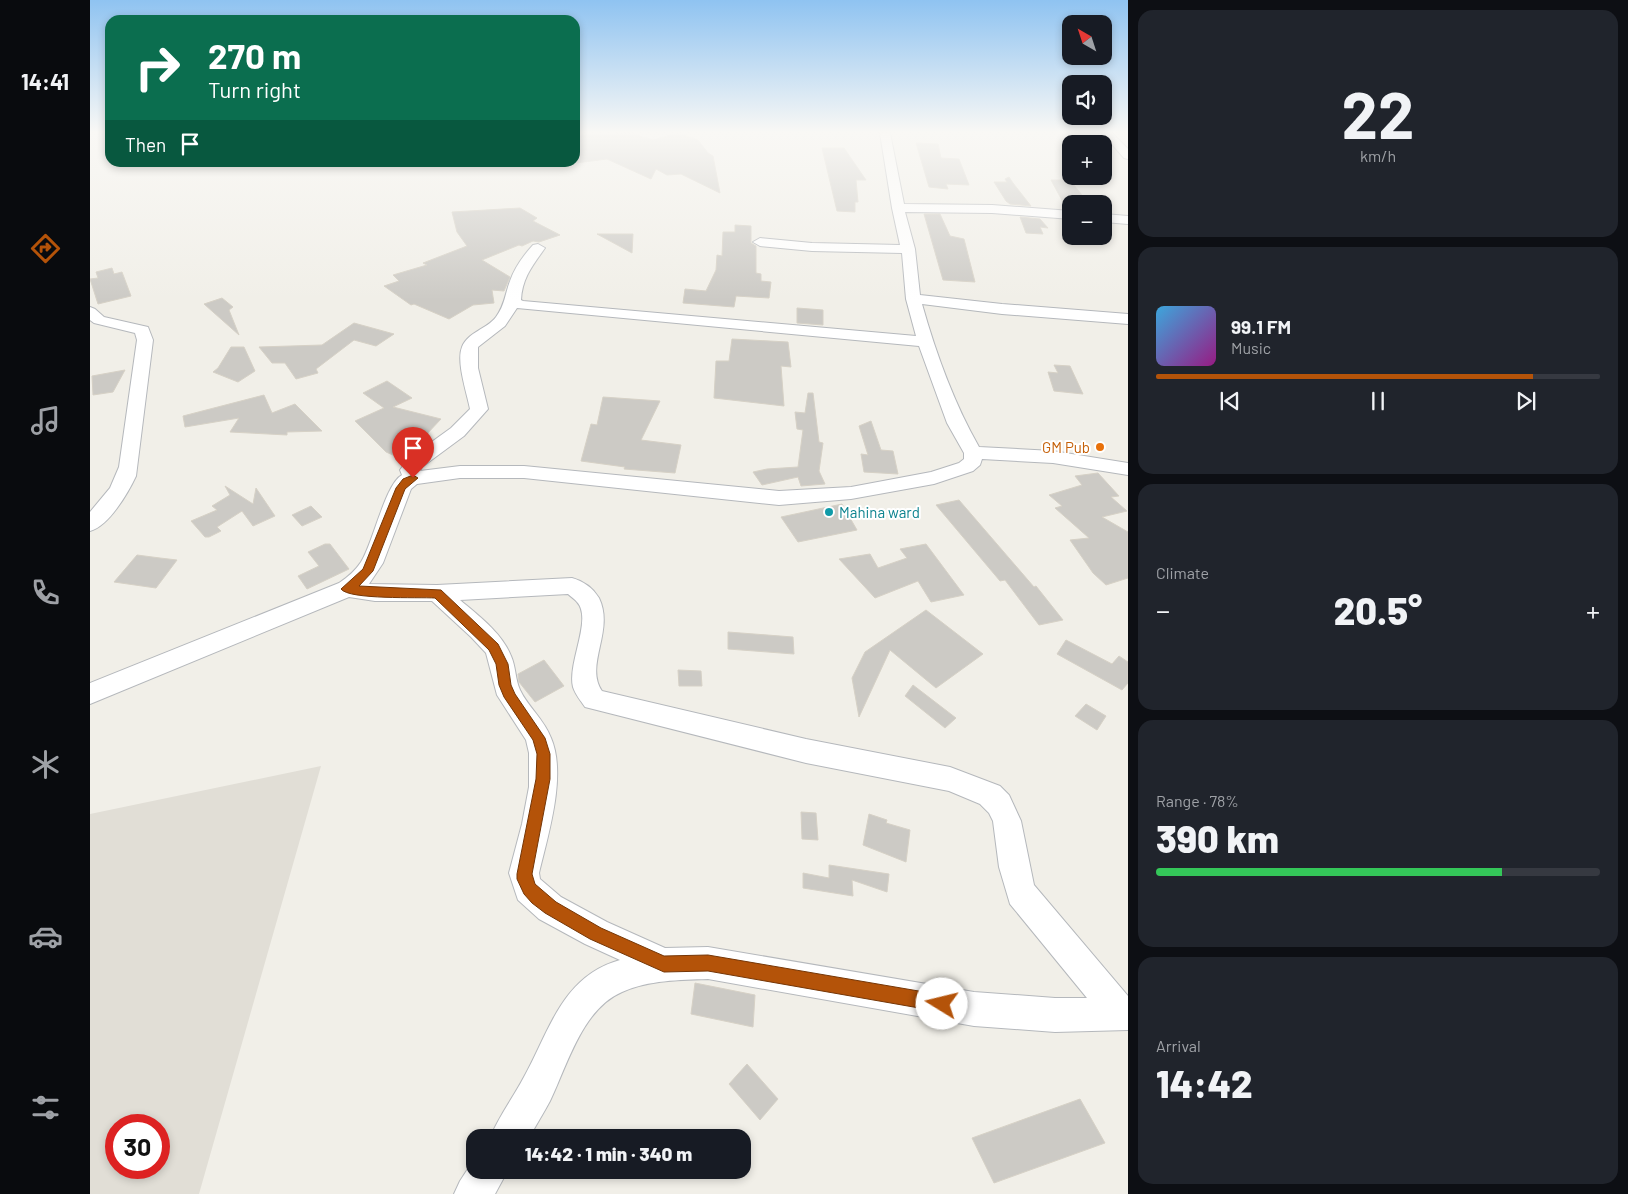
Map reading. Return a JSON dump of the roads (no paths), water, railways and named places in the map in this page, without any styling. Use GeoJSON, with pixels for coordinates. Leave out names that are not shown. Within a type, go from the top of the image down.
{"type":"FeatureCollection","features":[{"type":"Feature","properties":{"kind":"street"},"geometry":{"type":"LineString","coordinates":[[90,694],[346,589],[359,581],[367,571],[401,488],[406,481],[413,478],[460,472],[524,472],[779,498],[851,493],[934,478],[966,467],[972,460],[973,453],[956,423],[925,342],[913,298],[908,249],[895,189]]}},
{"type":"Feature","properties":{"kind":"street"},"geometry":{"type":"LineString","coordinates":[[898,208],[992,209],[1062,214]]}},
{"type":"Feature","properties":{"kind":"street"},"geometry":{"type":"LineString","coordinates":[[1112,219],[1128,220]]}},
{"type":"Feature","properties":{"kind":"street"},"geometry":{"type":"LineString","coordinates":[[760,242],[812,247],[908,249]]}},
{"type":"Feature","properties":{"kind":"street"},"geometry":{"type":"LineString","coordinates":[[413,478],[410,470],[416,463],[459,432],[471,421],[479,409],[470,365],[470,346],[497,326],[513,302],[513,295],[524,262],[538,248]]}},
{"type":"Feature","properties":{"kind":"street"},"geometry":{"type":"LineString","coordinates":[[913,298],[1002,309],[1128,319]]}},
{"type":"Feature","properties":{"kind":"street"},"geometry":{"type":"LineString","coordinates":[[513,302],[521,305],[925,342]]}},
{"type":"Feature","properties":{"kind":"street"},"geometry":{"type":"LineString","coordinates":[[90,312],[99,320],[142,330],[145,340],[126,481],[109,505],[90,524]]}},
{"type":"Feature","properties":{"kind":"street"},"geometry":{"type":"LineString","coordinates":[[973,453],[1053,457],[1128,469]]}},
{"type":"Feature","properties":{"kind":"street"},"geometry":{"type":"LineString","coordinates":[[346,589],[375,593],[437,593],[572,586],[582,593],[592,607],[594,619],[584,669],[584,684],[585,690],[594,700],[806,751],[950,779],[990,795],[1000,804],[1007,821],[1014,868],[1021,894],[1124,1012]]}},
{"type":"Feature","properties":{"kind":"street"},"geometry":{"type":"LineString","coordinates":[[437,593],[494,647],[502,664],[505,685],[510,697],[538,738],[544,754],[543,779],[524,874],[524,879],[529,889],[550,908],[596,933],[664,964]]}},
{"type":"Feature","properties":{"kind":"street"},"geometry":{"type":"LineString","coordinates":[[513,1129],[537,1089],[565,1028],[588,996],[613,978],[664,964],[708,963],[974,1009],[1055,1015],[1124,1012]]}},
{"type":"Feature","properties":{"kind":"street"},"geometry":{"type":"LineString","coordinates":[[473,1194],[483,1179]]}},
{"type":"Feature","properties":{"kind":"place","name":"GM Pub"},"geometry":{"type":"Point","coordinates":[1100,447]}},
{"type":"Feature","properties":{"kind":"place","name":"Mahina ward"},"geometry":{"type":"Point","coordinates":[829,512]}}]}
